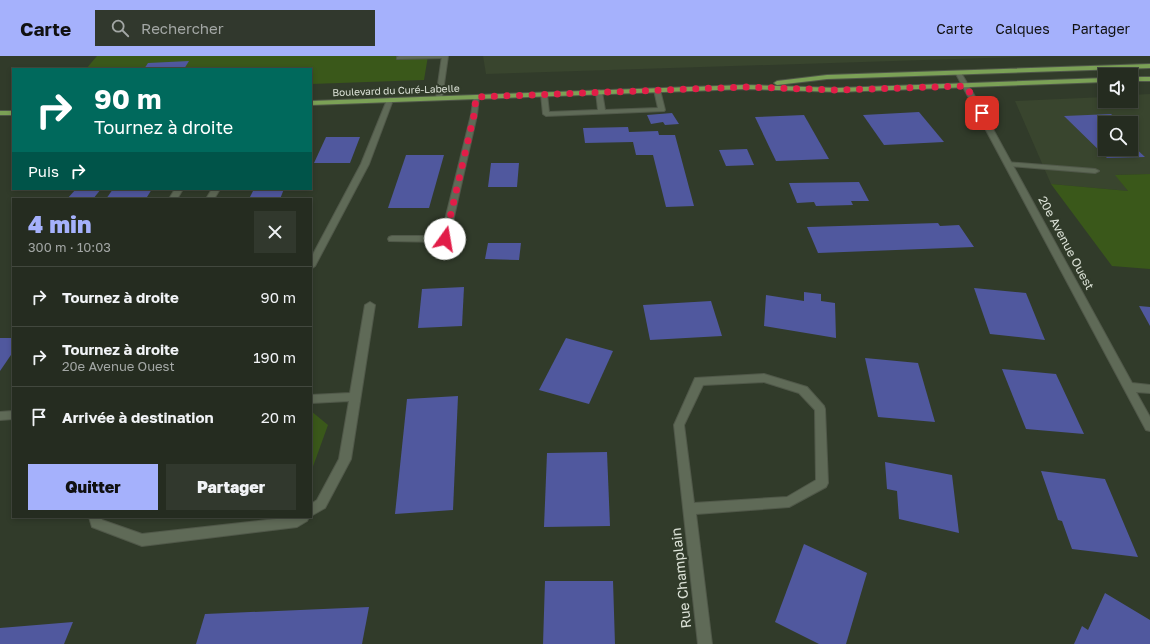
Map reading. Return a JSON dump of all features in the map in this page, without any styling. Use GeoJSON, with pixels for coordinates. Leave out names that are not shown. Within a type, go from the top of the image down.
{"type":"FeatureCollection","features":[{"type":"Feature","properties":{"kind":"main road","name":"Boulevard du Curé-Labelle"},"geometry":{"type":"LineString","coordinates":[[745,87],[827,77],[1150,66]]}},
{"type":"Feature","properties":{"kind":"main road"},"geometry":{"type":"LineString","coordinates":[[1138,79],[1150,79]]}},
{"type":"Feature","properties":{"kind":"main road","name":"Boulevard du Curé-Labelle"},"geometry":{"type":"LineString","coordinates":[[312,103],[745,87],[838,90],[1098,80]]}},
{"type":"Feature","properties":{"kind":"main road"},"geometry":{"type":"LineString","coordinates":[[0,114],[12,113]]}},
{"type":"Feature","properties":{"kind":"street"},"geometry":{"type":"LineString","coordinates":[[399,58],[444,56],[439,98]]}},
{"type":"Feature","properties":{"kind":"street","name":"20e Avenue Ouest"},"geometry":{"type":"LineString","coordinates":[[958,72],[1130,387],[1150,427]]}},
{"type":"Feature","properties":{"kind":"street"},"geometry":{"type":"LineString","coordinates":[[544,94],[546,114],[662,110],[657,90]]}},
{"type":"Feature","properties":{"kind":"street"},"geometry":{"type":"LineString","coordinates":[[599,92],[602,112]]}},
{"type":"Feature","properties":{"kind":"street"},"geometry":{"type":"LineString","coordinates":[[392,239],[445,239],[474,115],[476,97]]}},
{"type":"Feature","properties":{"kind":"street"},"geometry":{"type":"LineString","coordinates":[[312,264],[366,163],[383,123],[390,100]]}},
{"type":"Feature","properties":{"kind":"street"},"geometry":{"type":"LineString","coordinates":[[1009,164],[1095,171]]}},
{"type":"Feature","properties":{"kind":"street"},"geometry":{"type":"LineString","coordinates":[[312,510],[321,504],[346,459],[354,397],[370,305]]}},
{"type":"Feature","properties":{"kind":"street","name":"Rue Champlain"},"geometry":{"type":"LineString","coordinates":[[689,509],[789,502],[822,483],[820,409],[803,390],[764,378],[699,381],[679,425],[705,644]]}},
{"type":"Feature","properties":{"kind":"street"},"geometry":{"type":"LineString","coordinates":[[1130,387],[1150,389]]}},
{"type":"Feature","properties":{"kind":"street"},"geometry":{"type":"LineString","coordinates":[[312,399],[354,397]]}},
{"type":"Feature","properties":{"kind":"street"},"geometry":{"type":"LineString","coordinates":[[0,416],[12,415]]}},
{"type":"Feature","properties":{"kind":"street"},"geometry":{"type":"LineString","coordinates":[[95,518],[96,523],[142,540],[297,522],[302,518]]}},
{"type":"Feature","properties":{"kind":"shaded area"},"geometry":{"type":"Polygon","coordinates":[[[483,56],[1047,56],[486,74],[483,56]]]}},
{"type":"Feature","properties":{"kind":"shaded area"},"geometry":{"type":"Polygon","coordinates":[[[1150,94],[1150,174],[1116,175],[1128,191],[1051,184],[1015,101],[1098,97],[1098,108],[1138,108],[1138,95],[1150,94]]]}},
{"type":"Feature","properties":{"kind":"green space"},"geometry":{"type":"Polygon","coordinates":[[[97,56],[428,56],[424,80],[312,84],[312,68],[87,68],[97,56]]]}},
{"type":"Feature","properties":{"kind":"green space"},"geometry":{"type":"Polygon","coordinates":[[[1150,174],[1150,269],[1112,266],[1051,184],[1128,191],[1115,175],[1150,174]]]}},
{"type":"Feature","properties":{"kind":"green space"},"geometry":{"type":"Polygon","coordinates":[[[312,412],[328,425],[312,469],[312,412]]]}},
{"type":"Feature","properties":{"kind":"building"},"geometry":{"type":"Polygon","coordinates":[[[189,61],[185,68],[145,68],[148,63],[189,61]]]}},
{"type":"Feature","properties":{"kind":"building"},"geometry":{"type":"Polygon","coordinates":[[[919,112],[944,142],[884,145],[863,115],[919,112]]]}},
{"type":"Feature","properties":{"kind":"building"},"geometry":{"type":"Polygon","coordinates":[[[672,113],[679,124],[665,125],[663,122],[651,124],[647,115],[672,113]]]}},
{"type":"Feature","properties":{"kind":"building"},"geometry":{"type":"Polygon","coordinates":[[[1111,114],[1113,116],[1098,116],[1098,149],[1064,116],[1111,114]]]}},
{"type":"Feature","properties":{"kind":"building"},"geometry":{"type":"Polygon","coordinates":[[[804,115],[829,159],[776,161],[755,117],[804,115]]]}},
{"type":"Feature","properties":{"kind":"building"},"geometry":{"type":"Polygon","coordinates":[[[628,127],[629,132],[658,131],[659,135],[675,135],[694,206],[666,207],[653,155],[636,155],[633,142],[585,143],[583,128],[628,127]]]}},
{"type":"Feature","properties":{"kind":"building"},"geometry":{"type":"Polygon","coordinates":[[[326,137],[360,137],[350,163],[314,163],[326,137]]]}},
{"type":"Feature","properties":{"kind":"building"},"geometry":{"type":"Polygon","coordinates":[[[747,149],[754,165],[726,166],[719,150],[747,149]]]}},
{"type":"Feature","properties":{"kind":"building"},"geometry":{"type":"Polygon","coordinates":[[[1138,150],[1145,157],[1107,158],[1105,156],[1138,156],[1138,150]]]}},
{"type":"Feature","properties":{"kind":"building"},"geometry":{"type":"Polygon","coordinates":[[[406,155],[444,155],[429,208],[388,208],[406,155]]]}},
{"type":"Feature","properties":{"kind":"building"},"geometry":{"type":"Polygon","coordinates":[[[491,163],[519,163],[517,187],[488,187],[491,163]]]}},
{"type":"Feature","properties":{"kind":"building"},"geometry":{"type":"Polygon","coordinates":[[[859,182],[869,201],[851,201],[853,205],[816,206],[814,202],[797,203],[789,183],[859,182]]]}},
{"type":"Feature","properties":{"kind":"building"},"geometry":{"type":"Polygon","coordinates":[[[75,190],[100,190],[94,198],[68,198],[75,190]]]}},
{"type":"Feature","properties":{"kind":"building"},"geometry":{"type":"Polygon","coordinates":[[[112,190],[151,190],[147,197],[107,198],[112,190]]]}},
{"type":"Feature","properties":{"kind":"building"},"geometry":{"type":"Polygon","coordinates":[[[254,190],[284,190],[280,198],[250,198],[254,190]]]}},
{"type":"Feature","properties":{"kind":"building"},"geometry":{"type":"Polygon","coordinates":[[[938,223],[940,226],[959,225],[974,247],[818,253],[807,227],[938,223]]]}},
{"type":"Feature","properties":{"kind":"building"},"geometry":{"type":"Polygon","coordinates":[[[488,243],[521,243],[519,260],[485,259],[488,243]]]}},
{"type":"Feature","properties":{"kind":"building"},"geometry":{"type":"Polygon","coordinates":[[[464,287],[462,326],[418,328],[422,289],[464,287]]]}},
{"type":"Feature","properties":{"kind":"building"},"geometry":{"type":"Polygon","coordinates":[[[974,288],[1026,293],[1045,340],[990,334],[974,288]]]}},
{"type":"Feature","properties":{"kind":"building"},"geometry":{"type":"Polygon","coordinates":[[[804,292],[821,294],[821,301],[835,303],[836,338],[764,326],[766,295],[804,301],[804,292]]]}},
{"type":"Feature","properties":{"kind":"building"},"geometry":{"type":"Polygon","coordinates":[[[711,301],[722,336],[650,340],[643,305],[711,301]]]}},
{"type":"Feature","properties":{"kind":"building"},"geometry":{"type":"Polygon","coordinates":[[[1139,306],[1150,307],[1150,326],[1139,306]]]}},
{"type":"Feature","properties":{"kind":"building"},"geometry":{"type":"Polygon","coordinates":[[[0,338],[12,338],[12,353],[0,371],[0,338]]]}},
{"type":"Feature","properties":{"kind":"building"},"geometry":{"type":"Polygon","coordinates":[[[566,338],[613,351],[589,404],[539,390],[566,338]]]}},
{"type":"Feature","properties":{"kind":"building"},"geometry":{"type":"Polygon","coordinates":[[[865,358],[918,363],[935,422],[878,417],[865,358]]]}},
{"type":"Feature","properties":{"kind":"building"},"geometry":{"type":"Polygon","coordinates":[[[1002,369],[1056,374],[1084,434],[1026,429],[1002,369]]]}},
{"type":"Feature","properties":{"kind":"building"},"geometry":{"type":"Polygon","coordinates":[[[458,396],[453,510],[395,514],[407,399],[458,396]]]}},
{"type":"Feature","properties":{"kind":"building"},"geometry":{"type":"Polygon","coordinates":[[[607,452],[610,526],[544,527],[547,453],[607,452]]]}},
{"type":"Feature","properties":{"kind":"building"},"geometry":{"type":"Polygon","coordinates":[[[885,462],[952,475],[959,533],[899,519],[897,491],[887,489],[885,462]]]}},
{"type":"Feature","properties":{"kind":"building"},"geometry":{"type":"Polygon","coordinates":[[[1041,471],[1105,479],[1138,557],[1072,549],[1062,521],[1058,520],[1041,471]]]}},
{"type":"Feature","properties":{"kind":"building"},"geometry":{"type":"Polygon","coordinates":[[[804,544],[867,573],[846,644],[819,644],[775,622],[804,544]]]}},
{"type":"Feature","properties":{"kind":"building"},"geometry":{"type":"Polygon","coordinates":[[[545,581],[613,581],[615,644],[543,644],[545,581]]]}},
{"type":"Feature","properties":{"kind":"building"},"geometry":{"type":"Polygon","coordinates":[[[1105,593],[1150,620],[1150,644],[1074,644],[1082,626],[1088,630],[1105,593]]]}},
{"type":"Feature","properties":{"kind":"building"},"geometry":{"type":"Polygon","coordinates":[[[369,607],[362,644],[196,644],[205,614],[369,607]]]}},
{"type":"Feature","properties":{"kind":"building"},"geometry":{"type":"Polygon","coordinates":[[[73,622],[64,644],[0,644],[0,628],[73,622]]]}},
{"type":"Feature","properties":{"kind":"route"},"geometry":{"type":"LineString","coordinates":[[445,239],[474,115],[476,97],[745,87],[838,90],[966,86],[982,113]]}}]}
